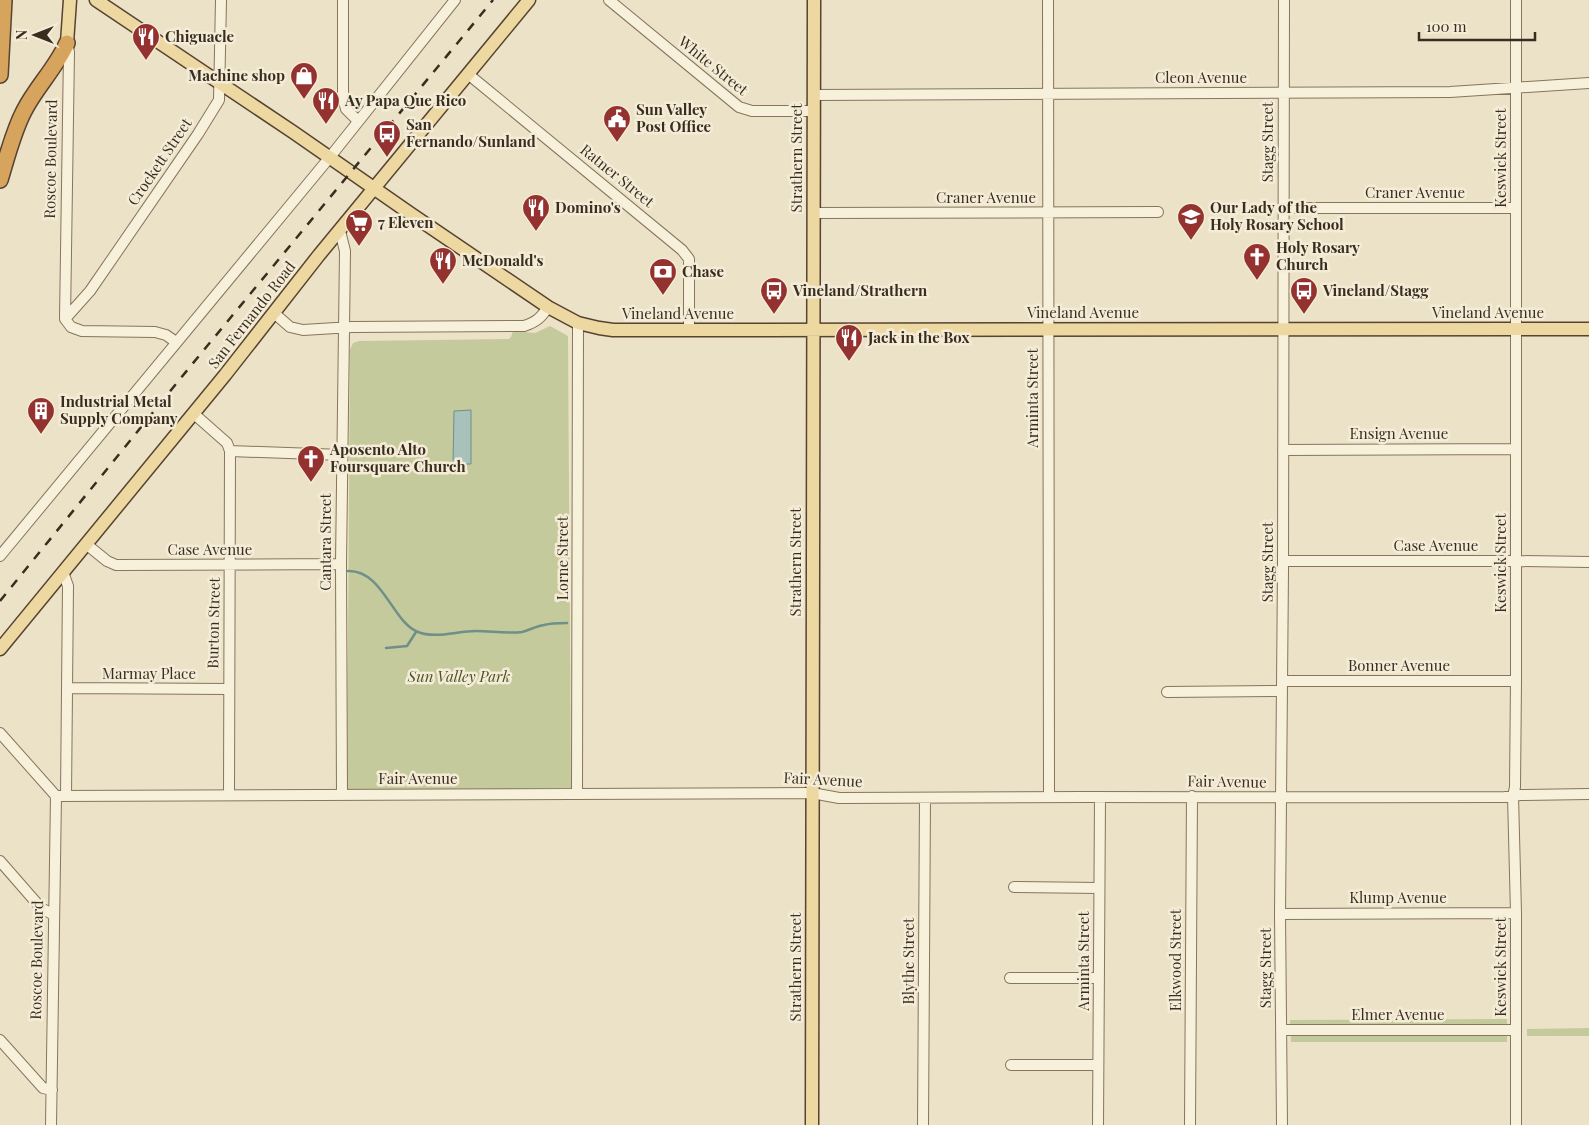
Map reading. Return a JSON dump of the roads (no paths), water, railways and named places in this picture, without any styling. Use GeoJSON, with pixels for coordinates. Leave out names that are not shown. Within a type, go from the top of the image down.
{"type":"FeatureCollection","features":[{"type":"Feature","properties":{"kind":"highway"},"geometry":{"type":"LineString","coordinates":[[0,75],[4,0]]}},
{"type":"Feature","properties":{"kind":"highway"},"geometry":{"type":"LineString","coordinates":[[0,180],[23,112],[60,58],[67,43]]}},
{"type":"Feature","properties":{"kind":"main road","name":"Roscoe Boulevard"},"geometry":{"type":"LineString","coordinates":[[67,43],[70,0]]}},
{"type":"Feature","properties":{"kind":"main road","name":"Vineland Avenue"},"geometry":{"type":"LineString","coordinates":[[96,0],[548,306],[578,323],[613,330],[1589,329]]}},
{"type":"Feature","properties":{"kind":"main road","name":"San Fernando Road"},"geometry":{"type":"LineString","coordinates":[[0,649],[529,0]]}},
{"type":"Feature","properties":{"kind":"main road","name":"Strathern Street"},"geometry":{"type":"LineString","coordinates":[[812,1125],[814,0]]}},
{"type":"Feature","properties":{"kind":"street","name":"Crockett Street"},"geometry":{"type":"LineString","coordinates":[[65,319],[90,291],[198,134],[219,100],[221,0]]}},
{"type":"Feature","properties":{"kind":"street"},"geometry":{"type":"LineString","coordinates":[[343,0],[342,97],[346,109],[358,121]]}},
{"type":"Feature","properties":{"kind":"street"},"geometry":{"type":"LineString","coordinates":[[0,556],[330,157],[456,0]]}},
{"type":"Feature","properties":{"kind":"street","name":"White Street"},"geometry":{"type":"LineString","coordinates":[[609,0],[739,107],[752,111],[814,111]]}},
{"type":"Feature","properties":{"kind":"street","name":"Arminta Street"},"geometry":{"type":"LineString","coordinates":[[1048,0],[1049,797]]}},
{"type":"Feature","properties":{"kind":"street","name":"Stagg Street"},"geometry":{"type":"LineString","coordinates":[[1282,1125],[1280,914],[1284,0]]}},
{"type":"Feature","properties":{"kind":"street","name":"Keswick Street"},"geometry":{"type":"LineString","coordinates":[[1516,0],[1516,681],[1514,796],[1516,1125]]}},
{"type":"Feature","properties":{"kind":"street","name":"Roscoe Boulevard"},"geometry":{"type":"LineString","coordinates":[[65,319],[69,52],[67,43]]}},
{"type":"Feature","properties":{"kind":"street","name":"Ratner Street"},"geometry":{"type":"LineString","coordinates":[[468,74],[682,250],[688,259],[689,330]]}},
{"type":"Feature","properties":{"kind":"street","name":"Cleon Avenue"},"geometry":{"type":"LineString","coordinates":[[814,95],[1450,92],[1589,83]]}},
{"type":"Feature","properties":{"kind":"street","name":"Craner Avenue"},"geometry":{"type":"LineString","coordinates":[[1284,208],[1516,208]]}},
{"type":"Feature","properties":{"kind":"street","name":"Craner Avenue"},"geometry":{"type":"LineString","coordinates":[[814,213],[1158,212]]}},
{"type":"Feature","properties":{"kind":"street","name":"Cantara Street"},"geometry":{"type":"LineString","coordinates":[[340,231],[345,251],[341,564],[342,794]]}},
{"type":"Feature","properties":{"kind":"street"},"geometry":{"type":"LineString","coordinates":[[274,313],[290,327],[297,330],[524,326],[534,323],[542,317],[548,306]]}},
{"type":"Feature","properties":{"kind":"street"},"geometry":{"type":"LineString","coordinates":[[65,319],[71,327],[82,331],[155,332],[166,335],[176,342]]}},
{"type":"Feature","properties":{"kind":"street","name":"Lorne Street"},"geometry":{"type":"LineString","coordinates":[[578,323],[578,793]]}},
{"type":"Feature","properties":{"kind":"street"},"geometry":{"type":"LineString","coordinates":[[193,413],[227,442],[230,451],[342,455]]}},
{"type":"Feature","properties":{"kind":"street","name":"Ensign Avenue"},"geometry":{"type":"LineString","coordinates":[[1283,450],[1516,449]]}},
{"type":"Feature","properties":{"kind":"street","name":"Burton Street"},"geometry":{"type":"LineString","coordinates":[[229,795],[230,451]]}},
{"type":"Feature","properties":{"kind":"street","name":"Case Avenue"},"geometry":{"type":"LineString","coordinates":[[86,544],[106,561],[116,564],[341,564]]}},
{"type":"Feature","properties":{"kind":"street","name":"Case Avenue"},"geometry":{"type":"LineString","coordinates":[[1283,560],[1516,560],[1589,562]]}},
{"type":"Feature","properties":{"kind":"street","name":"Roscoe Boulevard"},"geometry":{"type":"LineString","coordinates":[[51,1125],[54,915],[68,688],[68,586],[63,572]]}},
{"type":"Feature","properties":{"kind":"street","name":"Bonner Avenue"},"geometry":{"type":"LineString","coordinates":[[1168,692],[1282,686],[1516,681]]}},
{"type":"Feature","properties":{"kind":"street","name":"Marmay Place"},"geometry":{"type":"LineString","coordinates":[[68,688],[229,689]]}},
{"type":"Feature","properties":{"kind":"street"},"geometry":{"type":"LineString","coordinates":[[0,733],[61,796]]}},
{"type":"Feature","properties":{"kind":"street","name":"Fair Avenue"},"geometry":{"type":"LineString","coordinates":[[61,796],[812,793],[839,798],[1192,796],[1281,798],[1505,797],[1589,794]]}},
{"type":"Feature","properties":{"kind":"street","name":"Elkwood Street"},"geometry":{"type":"LineString","coordinates":[[1190,1125],[1192,796]]}},
{"type":"Feature","properties":{"kind":"street","name":"Arminta Street"},"geometry":{"type":"LineString","coordinates":[[1098,1125],[1100,797]]}},
{"type":"Feature","properties":{"kind":"street","name":"Blythe Street"},"geometry":{"type":"LineString","coordinates":[[923,1125],[924,798]]}},
{"type":"Feature","properties":{"kind":"street"},"geometry":{"type":"LineString","coordinates":[[0,861],[41,908],[54,915]]}},
{"type":"Feature","properties":{"kind":"street"},"geometry":{"type":"LineString","coordinates":[[1014,887],[1099,888]]}},
{"type":"Feature","properties":{"kind":"street","name":"Klump Avenue"},"geometry":{"type":"LineString","coordinates":[[1280,914],[1516,913]]}},
{"type":"Feature","properties":{"kind":"street"},"geometry":{"type":"LineString","coordinates":[[1010,978],[1098,978]]}},
{"type":"Feature","properties":{"kind":"street","name":"Elmer Avenue"},"geometry":{"type":"LineString","coordinates":[[1281,1030],[1516,1030]]}},
{"type":"Feature","properties":{"kind":"street"},"geometry":{"type":"LineString","coordinates":[[0,1040],[43,1088],[52,1090]]}},
{"type":"Feature","properties":{"kind":"street"},"geometry":{"type":"LineString","coordinates":[[1011,1065],[1098,1065]]}},
{"type":"Feature","properties":{"kind":"water"},"geometry":{"type":"Polygon","coordinates":[[[471,410],[471,464],[453,464],[454,411],[471,410]]]}},
{"type":"Feature","properties":{"kind":"waterway"},"geometry":{"type":"LineString","coordinates":[[348,571],[360,573],[370,579],[379,587],[401,618],[409,626],[425,634],[439,635],[469,631],[516,633],[547,624],[567,623]]}},
{"type":"Feature","properties":{"kind":"waterway"},"geometry":{"type":"LineString","coordinates":[[386,648],[407,646],[416,632]]}},
{"type":"Feature","properties":{"kind":"railway"},"geometry":{"type":"LineString","coordinates":[[0,601],[189,368],[493,0]]}},
{"type":"Feature","properties":{"kind":"place","name":"Chiguacle"},"geometry":{"type":"Point","coordinates":[146,61]}},
{"type":"Feature","properties":{"kind":"place","name":"Machine shop"},"geometry":{"type":"Point","coordinates":[304,100]}},
{"type":"Feature","properties":{"kind":"place","name":"Ay Papa Que Rico"},"geometry":{"type":"Point","coordinates":[326,125]}},
{"type":"Feature","properties":{"kind":"place","name":"Sun Valley Post Office"},"geometry":{"type":"Point","coordinates":[617,143]}},
{"type":"Feature","properties":{"kind":"place","name":"San Fernando/Sunland"},"geometry":{"type":"Point","coordinates":[387,158]}},
{"type":"Feature","properties":{"kind":"place","name":"Domino's"},"geometry":{"type":"Point","coordinates":[536,232]}},
{"type":"Feature","properties":{"kind":"place","name":"Our Lady of the Holy Rosary School"},"geometry":{"type":"Point","coordinates":[1191,241]}},
{"type":"Feature","properties":{"kind":"place","name":"7 Eleven"},"geometry":{"type":"Point","coordinates":[359,247]}},
{"type":"Feature","properties":{"kind":"place","name":"Holy Rosary Church"},"geometry":{"type":"Point","coordinates":[1257,281]}},
{"type":"Feature","properties":{"kind":"place","name":"McDonald's"},"geometry":{"type":"Point","coordinates":[443,285]}},
{"type":"Feature","properties":{"kind":"place","name":"Chase"},"geometry":{"type":"Point","coordinates":[663,296]}},
{"type":"Feature","properties":{"kind":"place","name":"Vineland/Strathern"},"geometry":{"type":"Point","coordinates":[774,315]}},
{"type":"Feature","properties":{"kind":"place","name":"Vineland/Stagg"},"geometry":{"type":"Point","coordinates":[1304,315]}},
{"type":"Feature","properties":{"kind":"place","name":"Jack in the Box"},"geometry":{"type":"Point","coordinates":[849,362]}},
{"type":"Feature","properties":{"kind":"place","name":"Industrial Metal Supply Company"},"geometry":{"type":"Point","coordinates":[41,435]}},
{"type":"Feature","properties":{"kind":"place","name":"Aposento Alto Foursquare Church"},"geometry":{"type":"Point","coordinates":[311,483]}},
{"type":"Feature","properties":{"kind":"park label","name":"Sun Valley Park"},"geometry":{"type":"Point","coordinates":[459,677]}}]}
